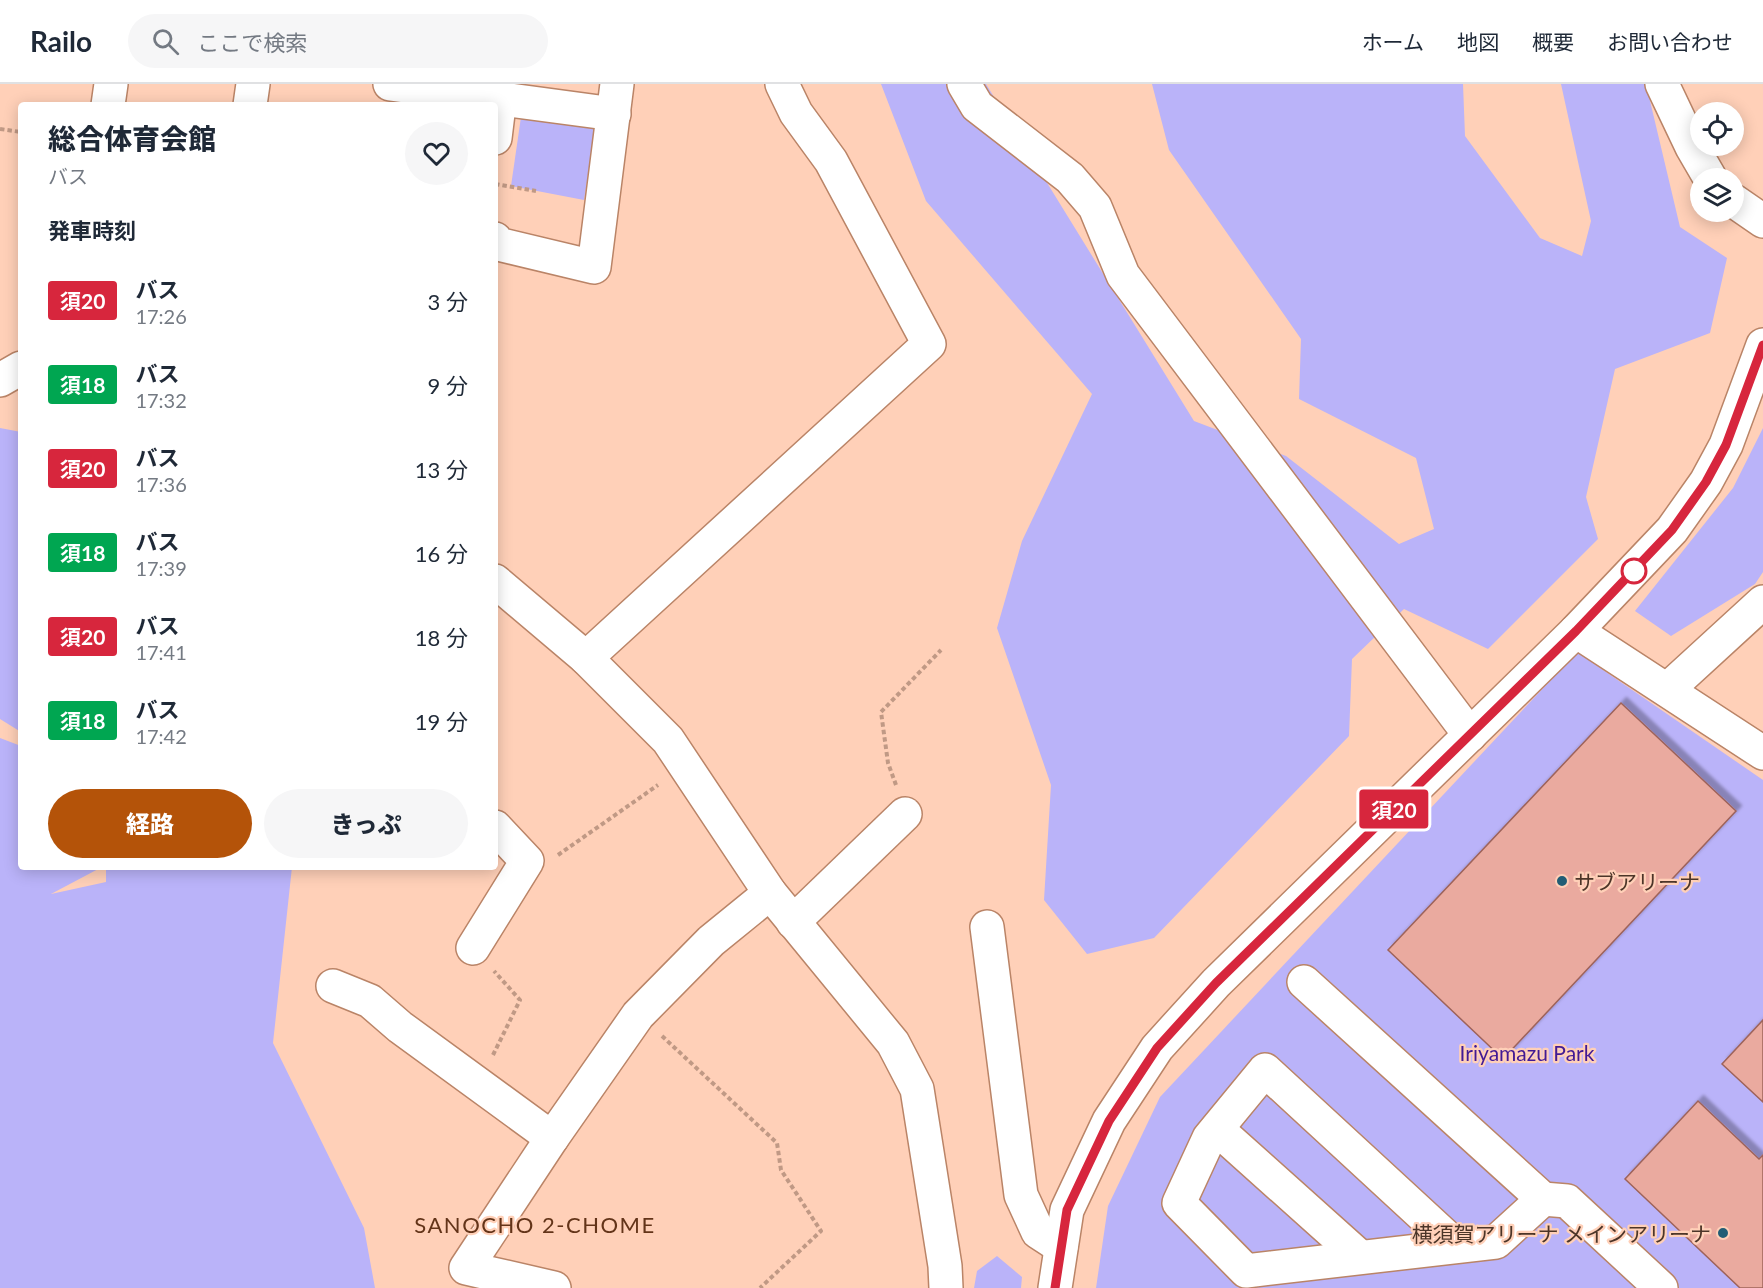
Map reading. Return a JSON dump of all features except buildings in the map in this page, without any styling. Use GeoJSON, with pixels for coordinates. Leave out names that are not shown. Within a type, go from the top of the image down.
{"type":"FeatureCollection","features":[{"type":"Feature","properties":{"kind":"street"},"geometry":{"type":"LineString","coordinates":[[108,102],[111,84]]}},
{"type":"Feature","properties":{"kind":"street"},"geometry":{"type":"LineString","coordinates":[[250,102],[253,84]]}},
{"type":"Feature","properties":{"kind":"street"},"geometry":{"type":"LineString","coordinates":[[390,84],[500,97],[615,99],[594,267],[498,244]]}},
{"type":"Feature","properties":{"kind":"street"},"geometry":{"type":"LineString","coordinates":[[586,658],[929,344],[831,161],[796,113],[782,84]]}},
{"type":"Feature","properties":{"kind":"street"},"geometry":{"type":"LineString","coordinates":[[964,84],[977,106],[1070,178],[1095,207],[1123,275],[1470,735]]}},
{"type":"Feature","properties":{"kind":"street"},"geometry":{"type":"LineString","coordinates":[[1662,84],[1704,168]]}},
{"type":"Feature","properties":{"kind":"street"},"geometry":{"type":"LineString","coordinates":[[498,113],[500,97]]}},
{"type":"Feature","properties":{"kind":"street"},"geometry":{"type":"LineString","coordinates":[[1744,208],[1763,221]]}},
{"type":"Feature","properties":{"kind":"street"},"geometry":{"type":"LineString","coordinates":[[1055,1288],[1067,1210],[1109,1121],[1157,1048],[1216,983],[1576,631],[1672,530],[1706,482],[1726,445],[1763,345]]}},
{"type":"Feature","properties":{"kind":"street"},"geometry":{"type":"LineString","coordinates":[[0,380],[18,370]]}},
{"type":"Feature","properties":{"kind":"street"},"geometry":{"type":"LineString","coordinates":[[498,584],[586,658],[669,740],[770,893],[893,1043],[917,1089],[945,1266],[946,1288]]}},
{"type":"Feature","properties":{"kind":"street"},"geometry":{"type":"LineString","coordinates":[[1668,688],[1763,602]]}},
{"type":"Feature","properties":{"kind":"street"},"geometry":{"type":"LineString","coordinates":[[1576,631],[1668,688],[1763,753]]}},
{"type":"Feature","properties":{"kind":"street"},"geometry":{"type":"LineString","coordinates":[[793,922],[905,814]]}},
{"type":"Feature","properties":{"kind":"street"},"geometry":{"type":"LineString","coordinates":[[473,948],[527,861],[498,830]]}},
{"type":"Feature","properties":{"kind":"street"},"geometry":{"type":"LineString","coordinates":[[554,1288],[466,1268],[552,1138],[638,1015],[711,941],[770,893]]}},
{"type":"Feature","properties":{"kind":"street"},"geometry":{"type":"LineString","coordinates":[[987,927],[1021,1195],[1038,1232],[1061,1246]]}},
{"type":"Feature","properties":{"kind":"street"},"geometry":{"type":"LineString","coordinates":[[1304,982],[1543,1199],[1567,1201],[1661,1288]]}},
{"type":"Feature","properties":{"kind":"street"},"geometry":{"type":"LineString","coordinates":[[333,986],[370,1001],[552,1138]]}},
{"type":"Feature","properties":{"kind":"street"},"geometry":{"type":"LineString","coordinates":[[1456,1246],[1264,1070],[1209,1138],[1179,1203],[1246,1271],[1496,1242],[1543,1199]]}},
{"type":"Feature","properties":{"kind":"street"},"geometry":{"type":"LineString","coordinates":[[1217,1129],[1360,1257]]}},
{"type":"Feature","properties":{"kind":"path"},"geometry":{"type":"LineString","coordinates":[[0,129],[18,132]]}},
{"type":"Feature","properties":{"kind":"path"},"geometry":{"type":"LineString","coordinates":[[498,185],[536,191]]}},
{"type":"Feature","properties":{"kind":"path"},"geometry":{"type":"LineString","coordinates":[[905,814],[888,763],[881,712],[941,650]]}},
{"type":"Feature","properties":{"kind":"path"},"geometry":{"type":"LineString","coordinates":[[527,861],[540,867],[686,766]]}},
{"type":"Feature","properties":{"kind":"path"},"geometry":{"type":"LineString","coordinates":[[473,948],[520,1000],[479,1085]]}},
{"type":"Feature","properties":{"kind":"path"},"geometry":{"type":"LineString","coordinates":[[638,1015],[777,1143],[781,1170],[821,1231],[759,1288]]}},
{"type":"Feature","properties":{"kind":"green space"},"geometry":{"type":"Polygon","coordinates":[[[881,84],[986,84],[1194,421],[1286,456],[1399,544],[1434,529],[1416,458],[1299,399],[1301,339],[1169,150],[1152,84],[1463,84],[1465,136],[1540,238],[1582,256],[1591,221],[1561,84],[1646,84],[1680,227],[1727,258],[1710,333],[1615,369],[1586,497],[1598,539],[1488,649],[1404,609],[1352,659],[1349,736],[1154,938],[1087,954],[1044,900],[1051,785],[997,628],[1022,541],[1092,394],[926,201],[881,84]]]}},
{"type":"Feature","properties":{"kind":"green space"},"geometry":{"type":"Polygon","coordinates":[[[522,110],[596,122],[584,200],[511,186],[522,110]]]}},
{"type":"Feature","properties":{"kind":"green space"},"geometry":{"type":"Polygon","coordinates":[[[0,428],[18,431],[18,730],[0,719],[0,428]]]}},
{"type":"Feature","properties":{"kind":"green space"},"geometry":{"type":"Polygon","coordinates":[[[1763,428],[1763,572],[1755,584],[1671,636],[1635,611],[1733,488],[1763,428]]]}},
{"type":"Feature","properties":{"kind":"green space","name":"Iriyamazu Park"},"geometry":{"type":"Polygon","coordinates":[[[1577,652],[1763,780],[1763,1288],[1096,1288],[1108,1206],[1160,1097],[1577,652]]]}},
{"type":"Feature","properties":{"kind":"green space"},"geometry":{"type":"Polygon","coordinates":[[[0,738],[18,745],[18,870],[96,870],[51,894],[106,882],[106,870],[292,870],[273,1043],[364,1228],[375,1288],[0,1288],[0,738]]]}},
{"type":"Feature","properties":{"kind":"green space"},"geometry":{"type":"Polygon","coordinates":[[[997,1256],[1022,1277],[1021,1288],[974,1288],[977,1271],[997,1256]]]}},
{"type":"Feature","properties":{"kind":"bus line","name":"須20"},"geometry":{"type":"LineString","coordinates":[[1055,1288],[1067,1210],[1109,1121],[1157,1048],[1216,983],[1576,631],[1672,530],[1706,482],[1726,445],[1763,345]]}},
{"type":"Feature","properties":{"kind":"place","name":"サブアリーナ"},"geometry":{"type":"Point","coordinates":[1562,881]}},
{"type":"Feature","properties":{"kind":"place","name":"横須賀アリーナ メインアリーナ"},"geometry":{"type":"Point","coordinates":[1723,1233]}},
{"type":"Feature","properties":{"kind":"district","name":"SANOCHO 2-CHOME"},"geometry":{"type":"Point","coordinates":[535,1224]}}]}
